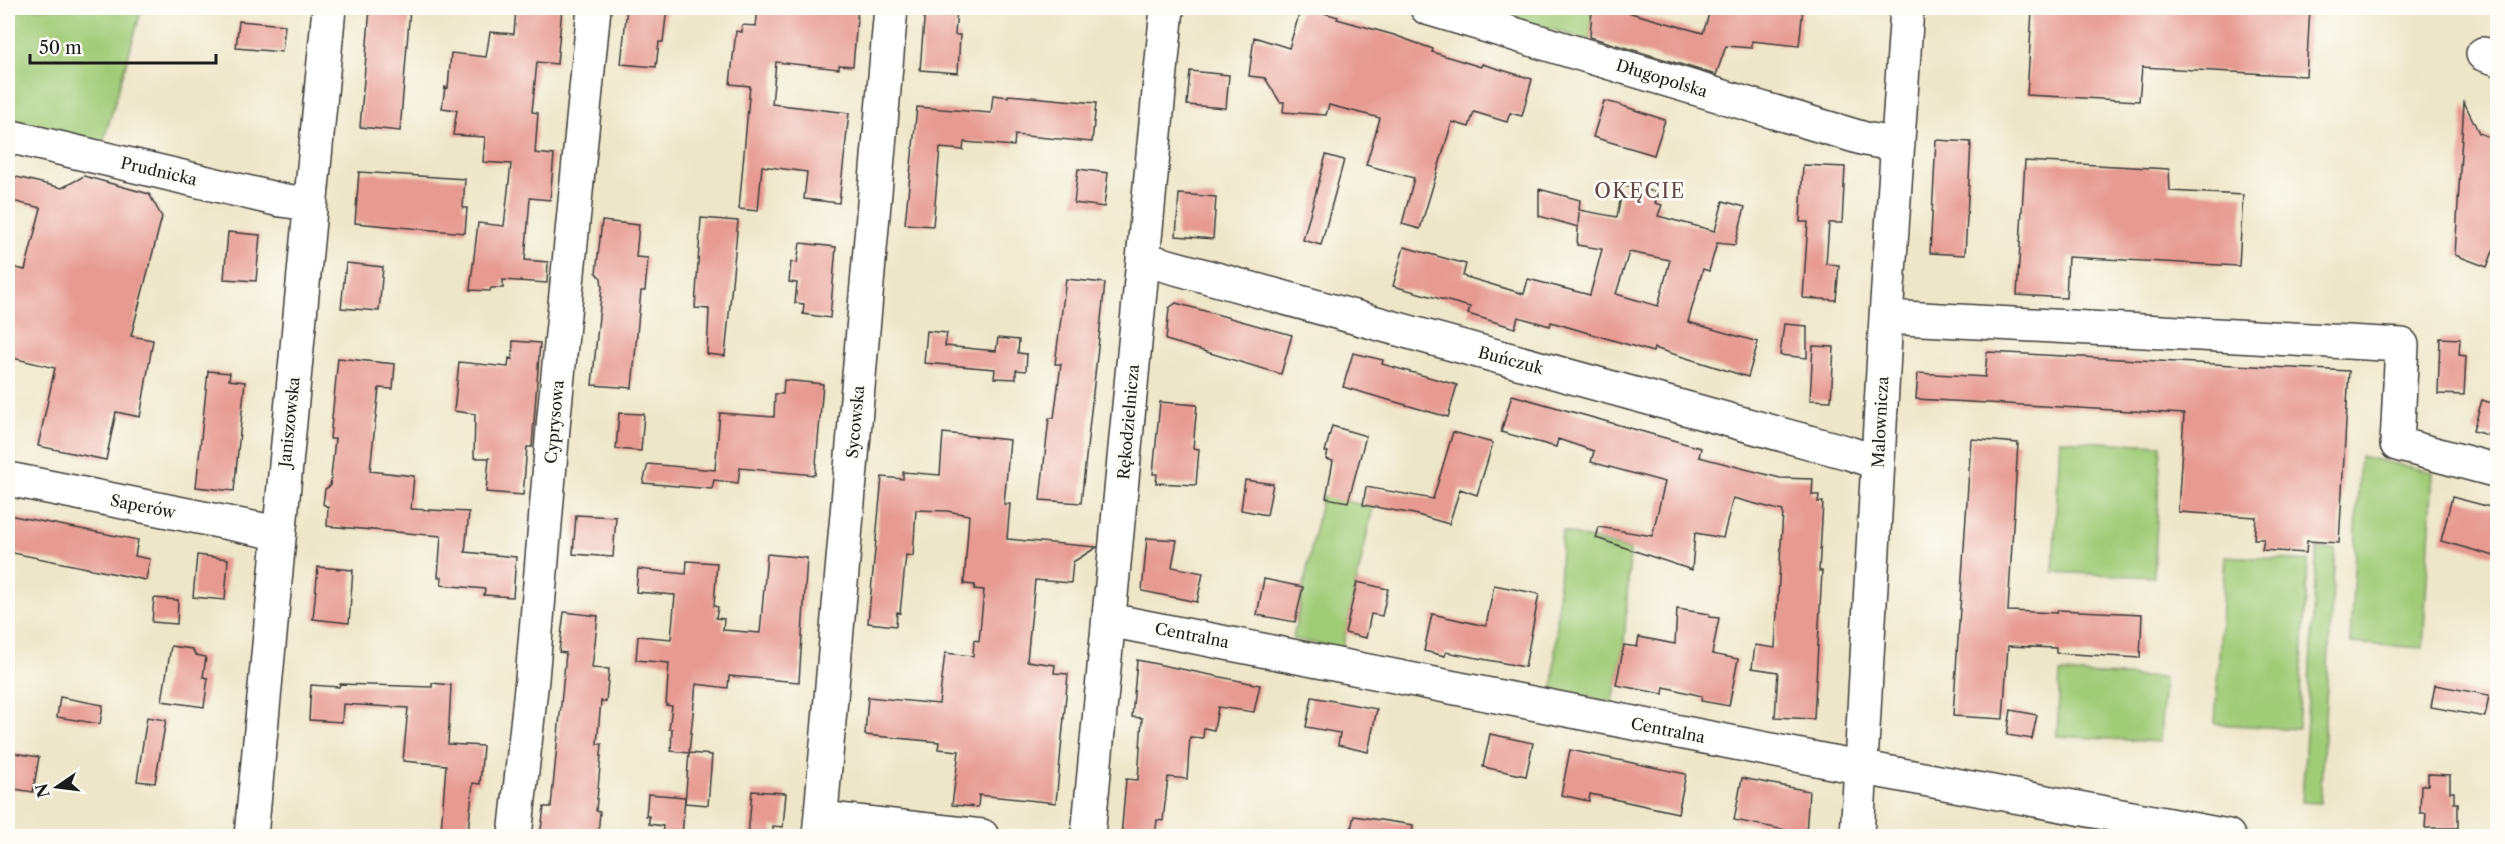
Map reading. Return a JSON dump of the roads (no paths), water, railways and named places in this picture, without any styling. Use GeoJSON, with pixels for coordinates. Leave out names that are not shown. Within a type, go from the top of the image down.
{"type":"FeatureCollection","features":[{"type":"Feature","properties":{"kind":"street","name":"Janiszowska"},"geometry":{"type":"LineString","coordinates":[[251,837],[329,8]]}},
{"type":"Feature","properties":{"kind":"street","name":"Cyprysowa"},"geometry":{"type":"LineString","coordinates":[[515,837],[532,678],[554,416],[594,8]]}},
{"type":"Feature","properties":{"kind":"street","name":"Sycowska"},"geometry":{"type":"LineString","coordinates":[[820,827],[891,8]]}},
{"type":"Feature","properties":{"kind":"street","name":"Rękodzielnicza"},"geometry":{"type":"LineString","coordinates":[[1088,837],[1167,8]]}},
{"type":"Feature","properties":{"kind":"street","name":"Długopolska"},"geometry":{"type":"LineString","coordinates":[[1426,8],[1865,139],[1898,144]]}},
{"type":"Feature","properties":{"kind":"street","name":"Malownicza"},"geometry":{"type":"LineString","coordinates":[[1857,837],[1886,317],[1907,8]]}},
{"type":"Feature","properties":{"kind":"street","name":"Prudnicka"},"geometry":{"type":"LineString","coordinates":[[8,136],[280,200],[310,204]]}},
{"type":"Feature","properties":{"kind":"street","name":"Buńczuk"},"geometry":{"type":"LineString","coordinates":[[1143,259],[1826,446],[1878,463]]}},
{"type":"Feature","properties":{"kind":"street"},"geometry":{"type":"LineString","coordinates":[[1886,317],[2402,345],[2397,444],[2498,471]]}},
{"type":"Feature","properties":{"kind":"street","name":"Saperów"},"geometry":{"type":"LineString","coordinates":[[8,479],[278,533]]}},
{"type":"Feature","properties":{"kind":"street","name":"Centralna"},"geometry":{"type":"LineString","coordinates":[[1109,620],[2228,837]]}},
{"type":"Feature","properties":{"kind":"street"},"geometry":{"type":"LineString","coordinates":[[820,827],[982,837]]}},
{"type":"Feature","properties":{"kind":"district","name":"OKĘCIE"},"geometry":{"type":"Point","coordinates":[1640,191]}}]}
